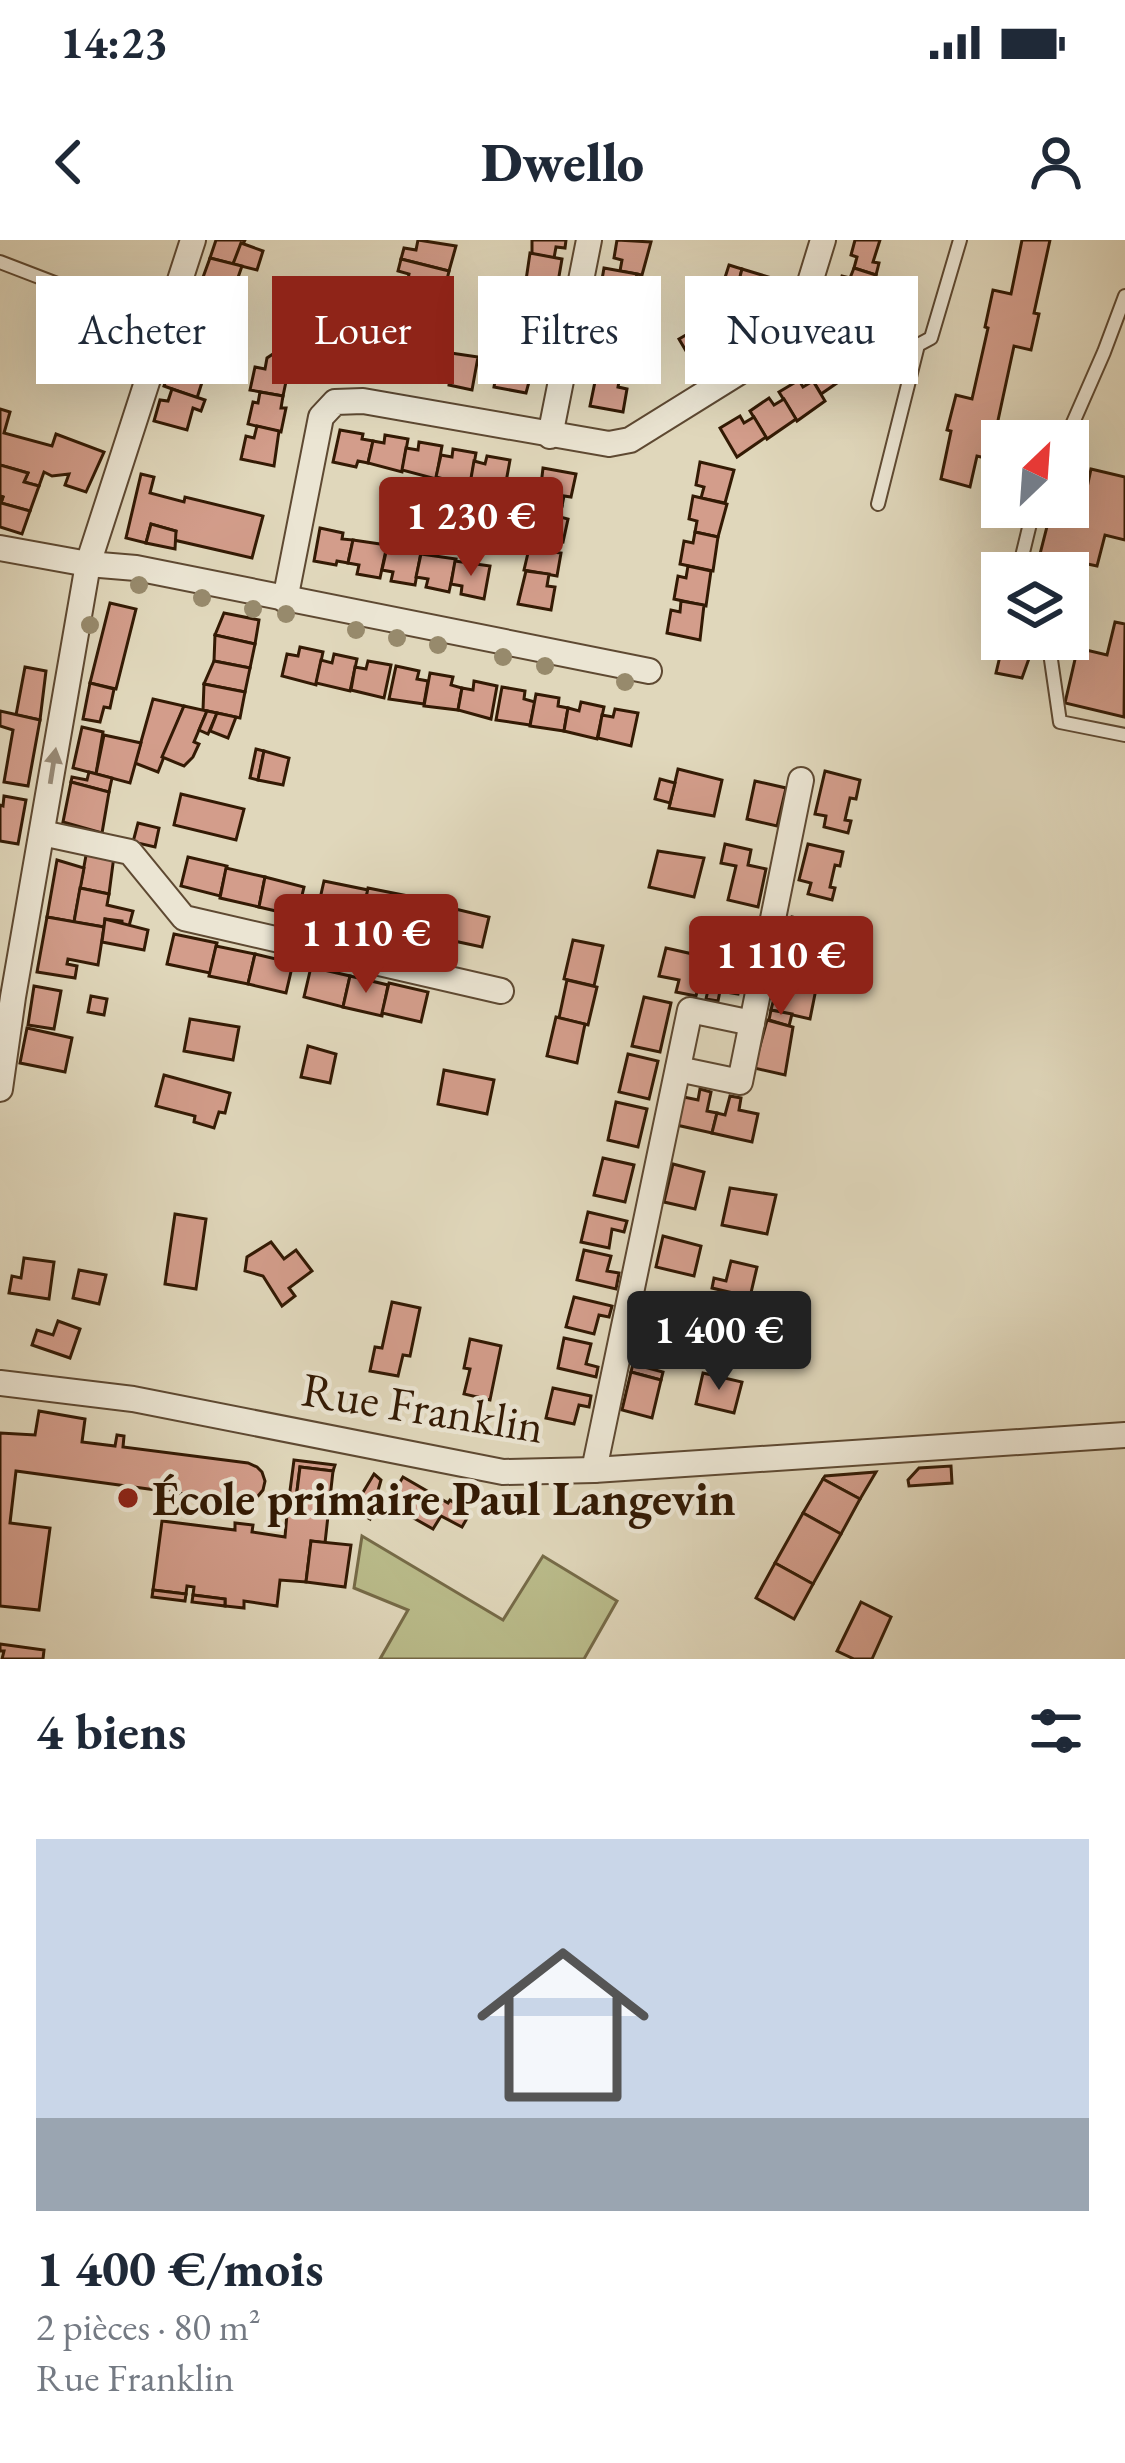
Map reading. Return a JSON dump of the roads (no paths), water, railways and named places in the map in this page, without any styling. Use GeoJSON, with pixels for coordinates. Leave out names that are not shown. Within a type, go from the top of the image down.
{"type":"FeatureCollection","features":[{"type":"Feature","properties":{"kind":"street"},"geometry":{"type":"LineString","coordinates":[[181,276],[193,240]]}},
{"type":"Feature","properties":{"kind":"street"},"geometry":{"type":"LineString","coordinates":[[550,436],[589,240]]}},
{"type":"Feature","properties":{"kind":"street"},"geometry":{"type":"LineString","coordinates":[[285,600],[321,417],[335,402],[363,401],[609,444],[630,440],[778,348],[807,292],[823,240]]}},
{"type":"Feature","properties":{"kind":"street"},"geometry":{"type":"LineString","coordinates":[[0,1089],[6,995],[42,832],[88,564],[145,384]]}},
{"type":"Feature","properties":{"kind":"street"},"geometry":{"type":"LineString","coordinates":[[0,548],[136,568],[649,671]]}},
{"type":"Feature","properties":{"kind":"street"},"geometry":{"type":"LineString","coordinates":[[678,1069],[740,1082],[801,780]]}},
{"type":"Feature","properties":{"kind":"street"},"geometry":{"type":"LineString","coordinates":[[42,832],[130,852],[184,918],[501,992]]}},
{"type":"Feature","properties":{"kind":"street"},"geometry":{"type":"LineString","coordinates":[[594,1470],[690,1010],[752,1023]]}},
{"type":"Feature","properties":{"kind":"street","name":"Rue Franklin"},"geometry":{"type":"LineString","coordinates":[[0,1383],[133,1400],[503,1472],[1125,1435]]}},
{"type":"Feature","properties":{"kind":"lane"},"geometry":{"type":"LineString","coordinates":[[878,504],[919,345],[931,338],[961,240]]}},
{"type":"Feature","properties":{"kind":"lane"},"geometry":{"type":"LineString","coordinates":[[0,262],[36,276]]}},
{"type":"Feature","properties":{"kind":"lane"},"geometry":{"type":"LineString","coordinates":[[1073,420],[1125,296]]}},
{"type":"Feature","properties":{"kind":"lane"},"geometry":{"type":"LineString","coordinates":[[1051,660],[1060,722],[1125,735]]}},
{"type":"Feature","properties":{"kind":"place","name":"École primaire Paul Langevin"},"geometry":{"type":"Point","coordinates":[128,1498]}}]}
